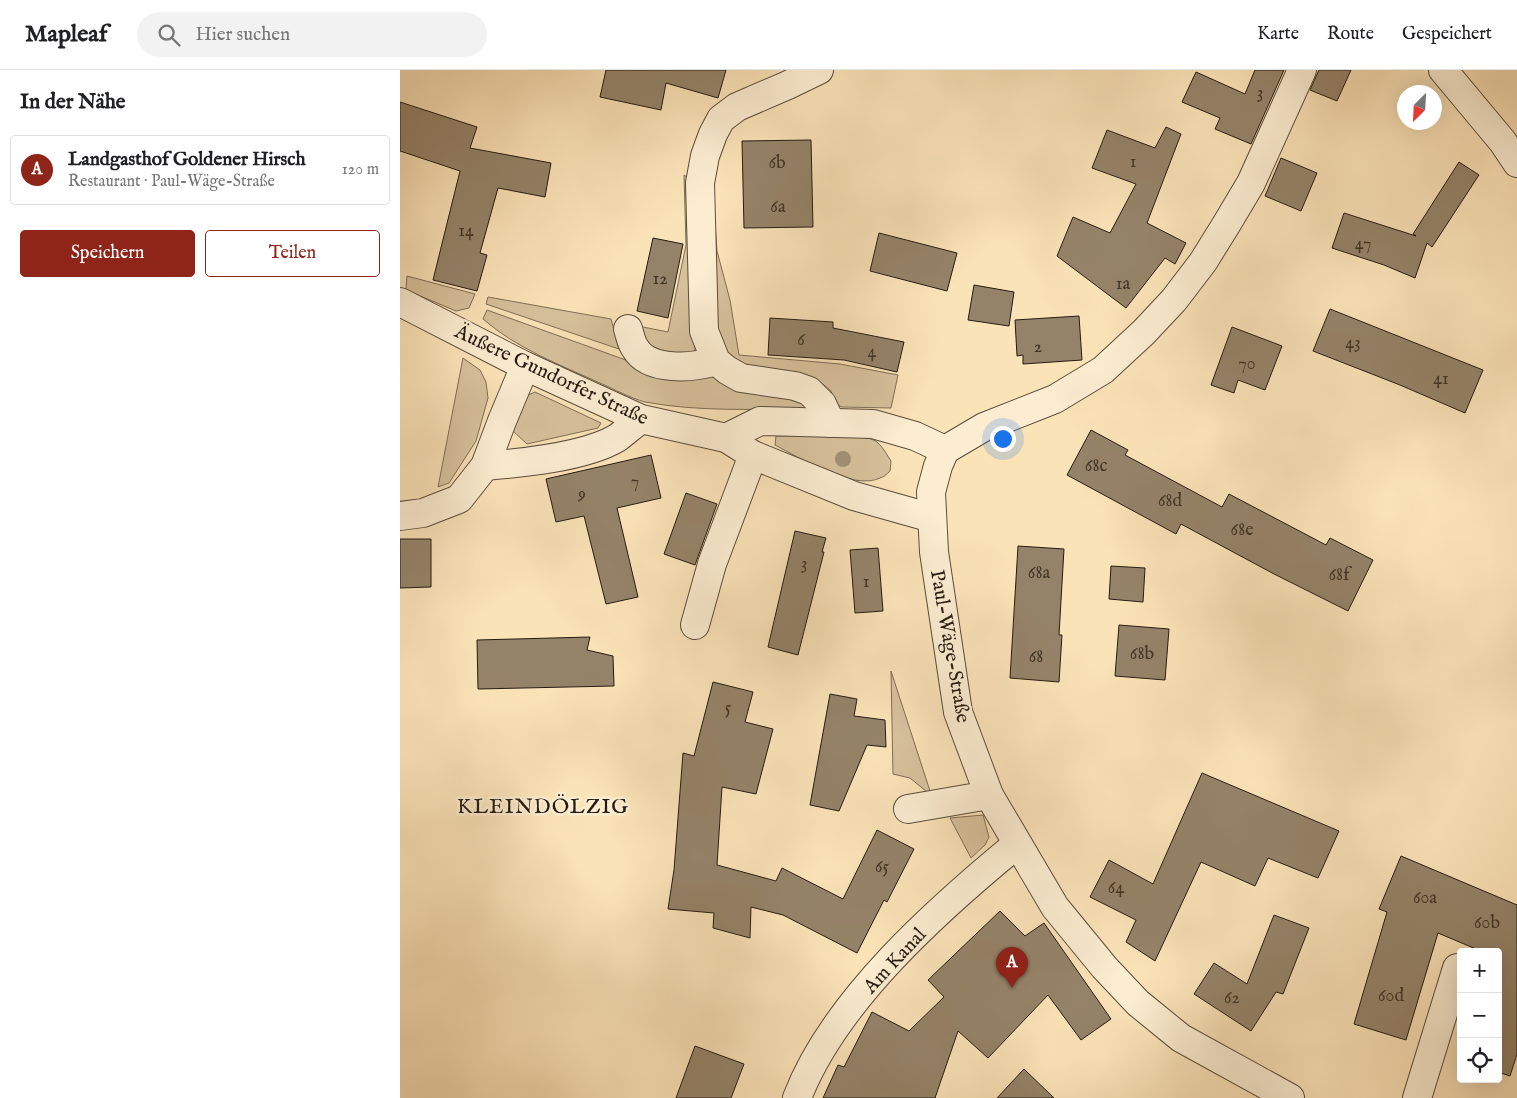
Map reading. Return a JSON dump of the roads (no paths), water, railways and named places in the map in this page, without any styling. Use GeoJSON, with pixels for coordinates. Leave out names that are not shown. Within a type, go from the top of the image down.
{"type":"FeatureCollection","features":[{"type":"Feature","properties":{"kind":"street"},"geometry":{"type":"LineString","coordinates":[[819,70],[788,86],[737,107],[721,119],[713,134],[705,156],[700,183],[704,331],[716,361],[727,370],[741,378],[795,386],[809,391],[822,404],[831,423]]}},
{"type":"Feature","properties":{"kind":"street"},"geometry":{"type":"LineString","coordinates":[[726,438],[760,421],[873,424],[914,436],[945,450],[984,427],[1055,399],[1103,370],[1144,332],[1174,300],[1203,262],[1251,183],[1302,70]]}},
{"type":"Feature","properties":{"kind":"street"},"geometry":{"type":"LineString","coordinates":[[1443,70],[1503,142],[1517,164]]}},
{"type":"Feature","properties":{"kind":"street","name":"Äußere Gundorfer Straße"},"geometry":{"type":"LineString","coordinates":[[400,302],[526,366],[641,419],[726,438],[753,456],[854,496],[932,518]]}},
{"type":"Feature","properties":{"kind":"street"},"geometry":{"type":"LineString","coordinates":[[628,329],[636,350],[647,358],[663,365],[692,366],[716,361]]}},
{"type":"Feature","properties":{"kind":"street"},"geometry":{"type":"LineString","coordinates":[[400,516],[423,513],[459,499],[485,466],[526,366]]}},
{"type":"Feature","properties":{"kind":"street"},"geometry":{"type":"LineString","coordinates":[[485,466],[527,463],[589,449],[616,438],[641,419]]}},
{"type":"Feature","properties":{"kind":"street","name":"Paul-Wäge-Straße"},"geometry":{"type":"LineString","coordinates":[[945,450],[938,466],[931,492],[934,552],[958,712],[989,795],[1055,907],[1105,968],[1138,1003],[1181,1038],[1290,1098]]}},
{"type":"Feature","properties":{"kind":"street"},"geometry":{"type":"LineString","coordinates":[[695,625],[712,564],[753,456]]}},
{"type":"Feature","properties":{"kind":"street"},"geometry":{"type":"LineString","coordinates":[[908,809],[989,795]]}},
{"type":"Feature","properties":{"kind":"street","name":"Am Kanal"},"geometry":{"type":"LineString","coordinates":[[797,1098],[802,1085],[842,1019],[875,977],[975,878],[1017,844]]}},
{"type":"Feature","properties":{"kind":"street"},"geometry":{"type":"LineString","coordinates":[[1417,1098],[1457,968]]}},
{"type":"Feature","properties":{"kind":"place","name":"Landgasthof Goldener Hirsch"},"geometry":{"type":"Point","coordinates":[1012,988]}},
{"type":"Feature","properties":{"kind":"district","name":"KLEINDÖLZIG"},"geometry":{"type":"Point","coordinates":[543,806]}}]}
